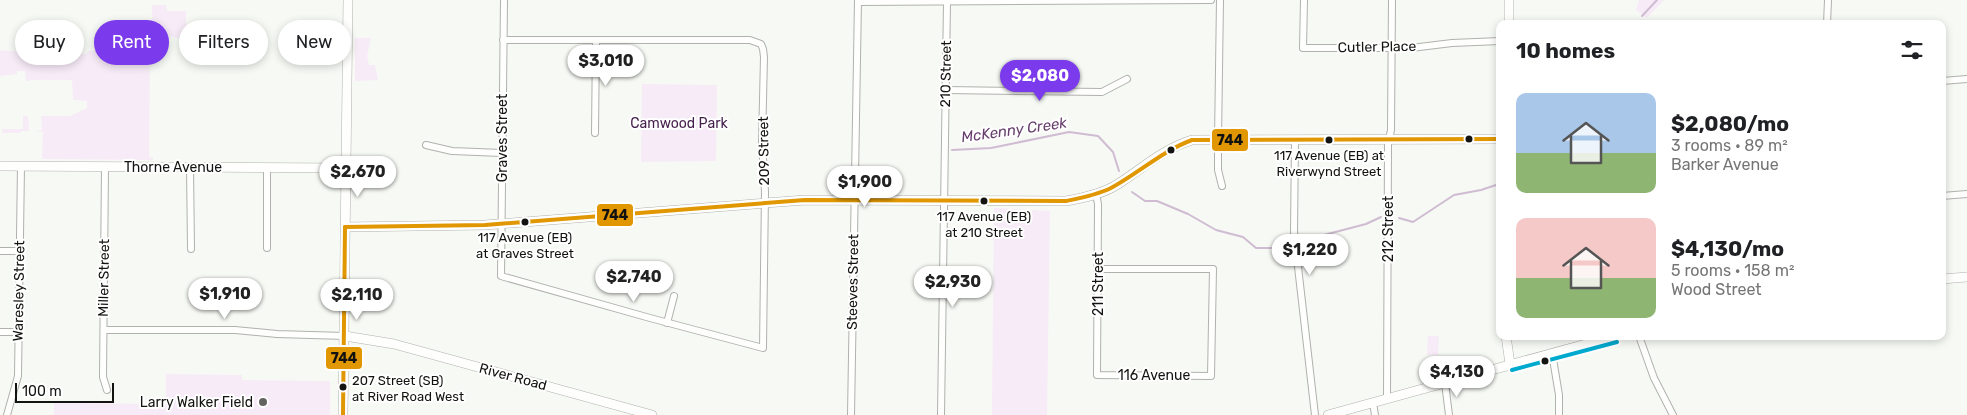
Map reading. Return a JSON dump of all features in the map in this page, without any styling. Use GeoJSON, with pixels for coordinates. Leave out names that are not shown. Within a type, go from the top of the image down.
{"type":"FeatureCollection","features":[{"type":"Feature","properties":{"kind":"street"},"geometry":{"type":"LineString","coordinates":[[343,415],[348,0]]}},
{"type":"Feature","properties":{"kind":"street","name":"Graves Street"},"geometry":{"type":"LineString","coordinates":[[504,0],[501,276],[667,323]]}},
{"type":"Feature","properties":{"kind":"street"},"geometry":{"type":"LineString","coordinates":[[858,1],[1211,0]]}},
{"type":"Feature","properties":{"kind":"street"},"geometry":{"type":"LineString","coordinates":[[1220,0],[1218,170],[1222,186]]}},
{"type":"Feature","properties":{"kind":"street","name":"Cutler Place"},"geometry":{"type":"LineString","coordinates":[[1304,0],[1303,48],[1392,48],[1457,42],[1496,42]]}},
{"type":"Feature","properties":{"kind":"street","name":"212 Street"},"geometry":{"type":"LineString","coordinates":[[1388,398],[1392,0]]}},
{"type":"Feature","properties":{"kind":"street"},"geometry":{"type":"LineString","coordinates":[[1509,0],[1509,20]]}},
{"type":"Feature","properties":{"kind":"street"},"geometry":{"type":"LineString","coordinates":[[1827,20],[1828,0]]}},
{"type":"Feature","properties":{"kind":"street","name":"Steeves Street"},"geometry":{"type":"LineString","coordinates":[[851,415],[858,1]]}},
{"type":"Feature","properties":{"kind":"street","name":"210 Street"},"geometry":{"type":"LineString","coordinates":[[941,415],[946,2]]}},
{"type":"Feature","properties":{"kind":"street"},"geometry":{"type":"LineString","coordinates":[[503,40],[596,40],[595,133]]}},
{"type":"Feature","properties":{"kind":"street","name":"209 Street"},"geometry":{"type":"LineString","coordinates":[[596,40],[750,40],[761,44],[763,49],[763,348],[667,323]]}},
{"type":"Feature","properties":{"kind":"street"},"geometry":{"type":"LineString","coordinates":[[945,90],[1102,92],[1127,79]]}},
{"type":"Feature","properties":{"kind":"street"},"geometry":{"type":"LineString","coordinates":[[1946,80],[1967,79]]}},
{"type":"Feature","properties":{"kind":"street"},"geometry":{"type":"LineString","coordinates":[[1295,138],[1294,232],[1315,415]]}},
{"type":"Feature","properties":{"kind":"street"},"geometry":{"type":"LineString","coordinates":[[345,227],[443,227],[805,200],[1056,202],[1075,200],[1117,185],[1164,152],[1192,140],[1496,138]]}},
{"type":"Feature","properties":{"kind":"street"},"geometry":{"type":"LineString","coordinates":[[426,145],[452,151],[502,153]]}},
{"type":"Feature","properties":{"kind":"street","name":"Thorne Avenue"},"geometry":{"type":"LineString","coordinates":[[0,166],[346,168]]}},
{"type":"Feature","properties":{"kind":"street","name":"Waresley Street"},"geometry":{"type":"LineString","coordinates":[[7,415],[18,376],[21,166]]}},
{"type":"Feature","properties":{"kind":"street","name":"Miller Street"},"geometry":{"type":"LineString","coordinates":[[105,167],[103,377],[107,390]]}},
{"type":"Feature","properties":{"kind":"street"},"geometry":{"type":"LineString","coordinates":[[190,167],[191,250]]}},
{"type":"Feature","properties":{"kind":"street"},"geometry":{"type":"LineString","coordinates":[[266,248],[267,168]]}},
{"type":"Feature","properties":{"kind":"street","name":"211 Street"},"geometry":{"type":"LineString","coordinates":[[1096,194],[1098,204],[1099,269],[1097,375]]}},
{"type":"Feature","properties":{"kind":"street"},"geometry":{"type":"LineString","coordinates":[[1946,196],[1967,194]]}},
{"type":"Feature","properties":{"kind":"street"},"geometry":{"type":"LineString","coordinates":[[0,251],[20,251]]}},
{"type":"Feature","properties":{"kind":"street","name":"116 Avenue"},"geometry":{"type":"LineString","coordinates":[[1097,375],[1211,376],[1213,269],[1099,269]]}},
{"type":"Feature","properties":{"kind":"street"},"geometry":{"type":"LineString","coordinates":[[1946,279],[1967,277]]}},
{"type":"Feature","properties":{"kind":"street"},"geometry":{"type":"LineString","coordinates":[[667,323],[674,296]]}},
{"type":"Feature","properties":{"kind":"street"},"geometry":{"type":"LineString","coordinates":[[104,330],[236,330],[277,334],[345,336]]}},
{"type":"Feature","properties":{"kind":"street"},"geometry":{"type":"LineString","coordinates":[[0,332],[19,332]]}},
{"type":"Feature","properties":{"kind":"street","name":"River Road"},"geometry":{"type":"LineString","coordinates":[[345,336],[394,344],[652,415]]}},
{"type":"Feature","properties":{"kind":"street"},"geometry":{"type":"LineString","coordinates":[[1507,340],[1510,364]]}},
{"type":"Feature","properties":{"kind":"street"},"geometry":{"type":"LineString","coordinates":[[1328,415],[1600,340]]}},
{"type":"Feature","properties":{"kind":"street"},"geometry":{"type":"LineString","coordinates":[[1640,340],[1654,378],[1673,415]]}},
{"type":"Feature","properties":{"kind":"street"},"geometry":{"type":"LineString","coordinates":[[1552,353],[1559,395],[1559,415]]}},
{"type":"Feature","properties":{"kind":"street"},"geometry":{"type":"LineString","coordinates":[[1445,383],[1449,415]]}},
{"type":"Feature","properties":{"kind":"street"},"geometry":{"type":"LineString","coordinates":[[1373,403],[1375,415]]}},
{"type":"Feature","properties":{"kind":"street"},"geometry":{"type":"LineString","coordinates":[[0,414],[7,415]]}},
{"type":"Feature","properties":{"kind":"green space"},"geometry":{"type":"Polygon","coordinates":[[[1639,0],[1664,0],[1647,18],[1636,10],[1639,0]]]}},
{"type":"Feature","properties":{"kind":"green space"},"geometry":{"type":"Polygon","coordinates":[[[152,5],[166,5],[167,11],[186,11],[186,20],[179,20],[179,38],[169,36],[169,20],[153,20],[152,5]]]}},
{"type":"Feature","properties":{"kind":"green space"},"geometry":{"type":"Polygon","coordinates":[[[355,38],[371,38],[367,56],[369,65],[375,65],[378,80],[355,81],[355,38]]]}},
{"type":"Feature","properties":{"kind":"green space"},"geometry":{"type":"Polygon","coordinates":[[[0,50],[15,52],[15,65],[84,65],[84,54],[87,54],[88,51],[94,51],[94,65],[150,65],[149,157],[153,158],[153,160],[42,159],[43,132],[36,131],[42,130],[41,116],[70,116],[87,108],[87,101],[73,100],[72,80],[26,81],[25,71],[17,71],[17,74],[0,76],[0,50]]]}},
{"type":"Feature","properties":{"kind":"green space","name":"Camwood Park"},"geometry":{"type":"Polygon","coordinates":[[[642,84],[717,85],[716,161],[641,162],[642,84]]]}},
{"type":"Feature","properties":{"kind":"green space"},"geometry":{"type":"Polygon","coordinates":[[[23,116],[28,116],[29,131],[2,133],[2,129],[23,129],[23,116]]]}},
{"type":"Feature","properties":{"kind":"green space"},"geometry":{"type":"Polygon","coordinates":[[[994,208],[1050,211],[1047,415],[992,415],[994,208]]]}},
{"type":"Feature","properties":{"kind":"green space"},"geometry":{"type":"Polygon","coordinates":[[[1428,336],[1439,336],[1438,355],[1427,355],[1428,336]]]}},
{"type":"Feature","properties":{"kind":"green space"},"geometry":{"type":"Polygon","coordinates":[[[166,374],[242,375],[242,380],[330,381],[330,415],[54,415],[54,403],[166,404],[166,374]]]}},
{"type":"Feature","properties":{"kind":"waterway","name":"McKenny Creek"},"geometry":{"type":"LineString","coordinates":[[1642,16],[1657,0]]}},
{"type":"Feature","properties":{"kind":"waterway","name":"McKenny Creek"},"geometry":{"type":"LineString","coordinates":[[952,150],[991,148],[1069,132],[1098,136],[1113,152],[1119,171]]}},
{"type":"Feature","properties":{"kind":"waterway","name":"McKenny Creek"},"geometry":{"type":"LineString","coordinates":[[1399,218],[1413,222],[1454,195],[1496,185]]}},
{"type":"Feature","properties":{"kind":"waterway","name":"McKenny Creek"},"geometry":{"type":"LineString","coordinates":[[1132,192],[1145,201],[1157,201],[1188,214],[1216,230],[1243,237],[1256,248],[1290,245]]}},
{"type":"Feature","properties":{"kind":"waterway","name":"McKenny Creek"},"geometry":{"type":"LineString","coordinates":[[1301,241],[1366,224],[1381,217]]}},
{"type":"Feature","properties":{"kind":"transit line","name":"744"},"geometry":{"type":"LineString","coordinates":[[345,227],[485,225],[805,200],[1066,201],[1111,188],[1171,150],[1192,140],[1496,139]]}},
{"type":"Feature","properties":{"kind":"transit line","name":"744"},"geometry":{"type":"LineString","coordinates":[[343,415],[345,227]]}},
{"type":"Feature","properties":{"kind":"transit line"},"geometry":{"type":"LineString","coordinates":[[1512,370],[1617,342]]}},
{"type":"Feature","properties":{"kind":"place","name":"117 Avenue (EB) at Riverwynd Street"},"geometry":{"type":"Point","coordinates":[1329,140]}},
{"type":"Feature","properties":{"kind":"place","name":"117 Avenue (EB) at 210 Street"},"geometry":{"type":"Point","coordinates":[984,201]}},
{"type":"Feature","properties":{"kind":"place","name":"117 Avenue (EB) at Graves Street"},"geometry":{"type":"Point","coordinates":[525,222]}},
{"type":"Feature","properties":{"kind":"place","name":"207 Street (SB) at River Road West"},"geometry":{"type":"Point","coordinates":[343,387]}},
{"type":"Feature","properties":{"kind":"place","name":"Larry Walker Field"},"geometry":{"type":"Point","coordinates":[263,402]}}]}
